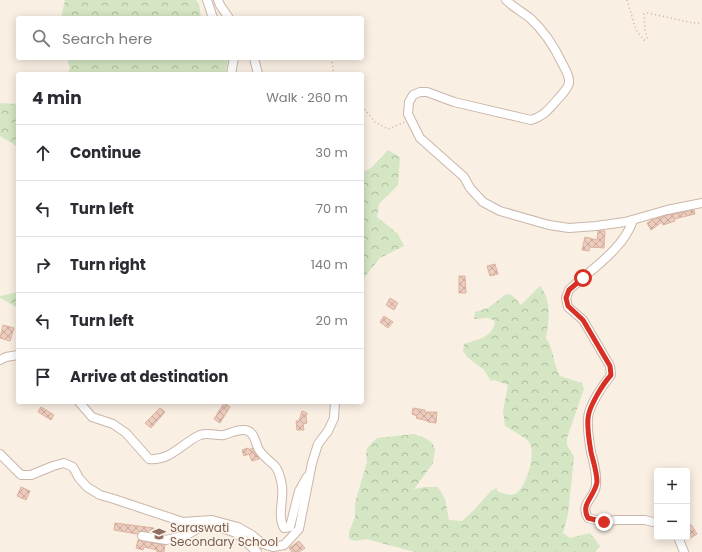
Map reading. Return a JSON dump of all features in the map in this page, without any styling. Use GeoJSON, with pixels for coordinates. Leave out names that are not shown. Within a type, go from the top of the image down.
{"type":"FeatureCollection","features":[{"type":"Feature","properties":{"kind":"street"},"geometry":{"type":"LineString","coordinates":[[207,0],[212,16]]}},
{"type":"Feature","properties":{"kind":"street"},"geometry":{"type":"LineString","coordinates":[[218,0],[228,16]]}},
{"type":"Feature","properties":{"kind":"street"},"geometry":{"type":"LineString","coordinates":[[506,0],[530,18],[554,46],[568,76],[569,83],[564,93],[540,117],[530,120],[454,102],[427,92],[420,92],[413,95],[409,102],[408,114],[420,138],[426,145],[464,176],[470,188],[483,202],[500,211],[549,225],[569,228],[596,226],[633,220],[667,210],[702,203]]}},
{"type":"Feature","properties":{"kind":"street"},"geometry":{"type":"LineString","coordinates":[[231,72],[234,60]]}},
{"type":"Feature","properties":{"kind":"street"},"geometry":{"type":"LineString","coordinates":[[254,60],[258,72]]}},
{"type":"Feature","properties":{"kind":"street"},"geometry":{"type":"LineString","coordinates":[[633,220],[629,231],[613,251],[569,290],[566,298],[568,306],[583,320],[610,366],[611,375],[601,387],[588,416],[588,436],[597,477],[596,489],[585,506],[585,513],[588,518],[604,522],[616,520],[645,520],[654,522]]}},
{"type":"Feature","properties":{"kind":"street"},"geometry":{"type":"LineString","coordinates":[[0,360],[16,355]]}},
{"type":"Feature","properties":{"kind":"street"},"geometry":{"type":"LineString","coordinates":[[81,404],[92,417],[113,424],[126,433],[149,459],[156,460],[165,458],[202,434],[220,435],[241,430],[247,430],[252,433],[260,452],[275,467],[279,475],[282,487],[282,521],[284,528],[287,529],[290,527],[299,491],[304,481],[310,474]]}},
{"type":"Feature","properties":{"kind":"street"},"geometry":{"type":"LineString","coordinates":[[0,454],[21,475],[31,474],[64,463],[72,467],[87,487],[100,495],[183,522],[209,521],[238,527],[252,535],[263,544],[273,546],[284,545],[299,529],[310,474],[318,444],[328,431],[334,418],[335,404]]}},
{"type":"Feature","properties":{"kind":"street"},"geometry":{"type":"LineString","coordinates":[[142,536],[166,540],[187,535],[209,521]]}},
{"type":"Feature","properties":{"kind":"street"},"geometry":{"type":"LineString","coordinates":[[209,521],[236,533],[256,552]]}},
{"type":"Feature","properties":{"kind":"street"},"geometry":{"type":"LineString","coordinates":[[679,540],[684,552]]}},
{"type":"Feature","properties":{"kind":"path"},"geometry":{"type":"LineString","coordinates":[[627,0],[636,30],[644,40],[647,38],[644,14],[648,13],[693,23],[702,23]]}},
{"type":"Feature","properties":{"kind":"path"},"geometry":{"type":"LineString","coordinates":[[332,60],[334,72]]}},
{"type":"Feature","properties":{"kind":"path"},"geometry":{"type":"LineString","coordinates":[[364,108],[375,122],[388,129],[403,123],[408,114]]}},
{"type":"Feature","properties":{"kind":"green space"},"geometry":{"type":"Polygon","coordinates":[[[65,0],[196,0],[199,4],[201,16],[61,16],[65,0]]]}},
{"type":"Feature","properties":{"kind":"green space"},"geometry":{"type":"Polygon","coordinates":[[[68,60],[228,60],[225,72],[68,72],[70,68],[68,60]]]}},
{"type":"Feature","properties":{"kind":"green space"},"geometry":{"type":"Polygon","coordinates":[[[0,103],[16,104],[16,146],[0,136],[0,103]]]}},
{"type":"Feature","properties":{"kind":"green space"},"geometry":{"type":"Polygon","coordinates":[[[388,150],[400,157],[398,185],[379,204],[377,217],[398,234],[404,246],[380,258],[364,278],[364,171],[370,169],[388,150]]]}},
{"type":"Feature","properties":{"kind":"green space"},"geometry":{"type":"Polygon","coordinates":[[[540,286],[544,292],[548,304],[549,318],[546,338],[551,347],[556,367],[560,376],[582,383],[584,389],[567,438],[567,445],[574,457],[568,514],[563,533],[570,538],[590,533],[600,546],[595,552],[415,552],[366,539],[356,541],[349,539],[349,532],[355,517],[355,503],[367,462],[367,448],[377,438],[414,434],[427,439],[432,443],[435,449],[433,463],[414,489],[438,487],[445,499],[449,520],[462,521],[491,491],[497,488],[497,491],[513,495],[519,491],[529,470],[532,454],[529,442],[505,426],[503,411],[508,385],[494,380],[491,381],[484,370],[467,357],[463,351],[464,344],[484,337],[494,327],[495,321],[488,318],[474,319],[475,312],[488,308],[506,294],[512,295],[521,305],[540,286]]]}},
{"type":"Feature","properties":{"kind":"green space"},"geometry":{"type":"Polygon","coordinates":[[[16,292],[16,307],[0,298],[0,296],[16,292]]]}},
{"type":"Feature","properties":{"kind":"building"},"geometry":{"type":"Polygon","coordinates":[[[694,210],[695,214],[674,219],[675,221],[663,225],[662,222],[651,230],[647,223],[668,215],[694,210]]]}},
{"type":"Feature","properties":{"kind":"building"},"geometry":{"type":"Polygon","coordinates":[[[598,231],[605,231],[604,248],[590,247],[589,251],[582,250],[585,237],[597,240],[598,231]]]}},
{"type":"Feature","properties":{"kind":"building"},"geometry":{"type":"Polygon","coordinates":[[[495,264],[498,274],[490,276],[487,266],[495,264]]]}},
{"type":"Feature","properties":{"kind":"building"},"geometry":{"type":"Polygon","coordinates":[[[459,276],[465,276],[466,293],[459,293],[459,276]]]}},
{"type":"Feature","properties":{"kind":"building"},"geometry":{"type":"Polygon","coordinates":[[[390,298],[398,303],[394,310],[386,305],[390,298]]]}},
{"type":"Feature","properties":{"kind":"building"},"geometry":{"type":"Polygon","coordinates":[[[384,316],[393,322],[388,328],[380,322],[384,316]]]}},
{"type":"Feature","properties":{"kind":"building"},"geometry":{"type":"Polygon","coordinates":[[[3,325],[14,328],[10,341],[0,338],[3,325]]]}},
{"type":"Feature","properties":{"kind":"building"},"geometry":{"type":"Polygon","coordinates":[[[223,404],[230,407],[220,423],[214,419],[223,404]]]}},
{"type":"Feature","properties":{"kind":"building"},"geometry":{"type":"Polygon","coordinates":[[[41,407],[54,415],[51,420],[38,412],[41,407]]]}},
{"type":"Feature","properties":{"kind":"building"},"geometry":{"type":"Polygon","coordinates":[[[160,408],[165,412],[151,428],[145,423],[160,408]]]}},
{"type":"Feature","properties":{"kind":"building"},"geometry":{"type":"Polygon","coordinates":[[[413,408],[425,410],[424,412],[437,412],[436,423],[416,418],[417,416],[412,414],[413,408]]]}},
{"type":"Feature","properties":{"kind":"building"},"geometry":{"type":"Polygon","coordinates":[[[302,411],[307,413],[307,423],[303,424],[304,430],[297,430],[296,421],[299,421],[302,411]]]}},
{"type":"Feature","properties":{"kind":"building"},"geometry":{"type":"Polygon","coordinates":[[[248,448],[249,450],[252,448],[259,459],[252,461],[249,454],[244,456],[242,450],[248,448]]]}},
{"type":"Feature","properties":{"kind":"building"},"geometry":{"type":"Polygon","coordinates":[[[21,487],[30,491],[26,500],[17,496],[21,487]]]}},
{"type":"Feature","properties":{"kind":"building"},"geometry":{"type":"Polygon","coordinates":[[[115,523],[154,528],[153,532],[143,531],[137,534],[114,530],[115,523]]]}},
{"type":"Feature","properties":{"kind":"building"},"geometry":{"type":"Polygon","coordinates":[[[690,524],[692,526],[697,534],[690,538],[690,524]]]}},
{"type":"Feature","properties":{"kind":"building"},"geometry":{"type":"Polygon","coordinates":[[[138,540],[165,545],[164,552],[157,552],[157,550],[144,547],[143,550],[136,548],[138,540]]]}},
{"type":"Feature","properties":{"kind":"building"},"geometry":{"type":"Polygon","coordinates":[[[299,541],[305,548],[299,552],[292,552],[289,548],[299,541]]]}},
{"type":"Feature","properties":{"kind":"place","name":"Saraswati Secondary School"},"geometry":{"type":"Point","coordinates":[159,534]}},
{"type":"Feature","properties":{"kind":"route"},"geometry":{"type":"LineString","coordinates":[[583,278],[569,290],[566,298],[568,306],[583,320],[610,366],[611,375],[601,387],[588,416],[588,436],[597,477],[596,489],[585,506],[585,513],[588,518],[604,522]]}}]}
